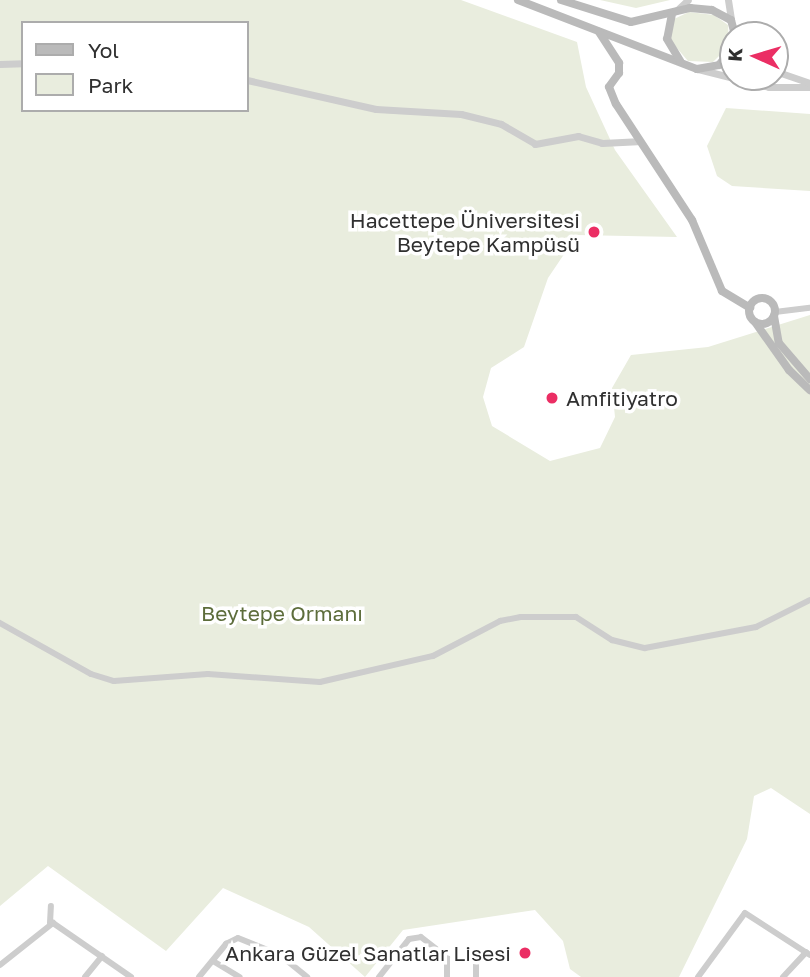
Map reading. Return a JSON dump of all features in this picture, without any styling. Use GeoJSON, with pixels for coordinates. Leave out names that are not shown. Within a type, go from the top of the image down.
{"type":"FeatureCollection","features":[{"type":"Feature","properties":{"kind":"main road"},"geometry":{"type":"LineString","coordinates":[[518,0],[697,69],[719,65]]}},
{"type":"Feature","properties":{"kind":"main road"},"geometry":{"type":"LineString","coordinates":[[561,0],[617,20],[703,8],[731,20]]}},
{"type":"Feature","properties":{"kind":"main road"},"geometry":{"type":"LineString","coordinates":[[672,14],[667,39],[682,64]]}},
{"type":"Feature","properties":{"kind":"main road"},"geometry":{"type":"LineString","coordinates":[[599,32],[619,63],[620,70],[609,87],[637,141],[692,220],[722,291],[750,308],[755,322],[789,370],[810,390]]}},
{"type":"Feature","properties":{"kind":"main road"},"geometry":{"type":"LineString","coordinates":[[750,308],[763,298],[770,301],[775,314],[779,343],[810,379]]}},
{"type":"Feature","properties":{"kind":"main road"},"geometry":{"type":"LineString","coordinates":[[755,322],[765,324],[775,314]]}},
{"type":"Feature","properties":{"kind":"street"},"geometry":{"type":"LineString","coordinates":[[672,14],[688,0]]}},
{"type":"Feature","properties":{"kind":"street"},"geometry":{"type":"LineString","coordinates":[[727,0],[731,20]]}},
{"type":"Feature","properties":{"kind":"street"},"geometry":{"type":"LineString","coordinates":[[0,64],[21,63]]}},
{"type":"Feature","properties":{"kind":"street"},"geometry":{"type":"LineString","coordinates":[[697,69],[769,86],[810,85]]}},
{"type":"Feature","properties":{"kind":"street"},"geometry":{"type":"LineString","coordinates":[[789,77],[810,85]]}},
{"type":"Feature","properties":{"kind":"street"},"geometry":{"type":"LineString","coordinates":[[248,80],[376,109],[461,114],[501,124],[535,144],[578,136],[602,143],[637,141]]}},
{"type":"Feature","properties":{"kind":"street"},"geometry":{"type":"LineString","coordinates":[[775,314],[810,307]]}},
{"type":"Feature","properties":{"kind":"street"},"geometry":{"type":"LineString","coordinates":[[0,623],[91,674],[114,681],[208,674],[320,682],[433,656],[500,621],[521,617],[576,617],[612,640],[645,648],[756,627],[810,600]]}},
{"type":"Feature","properties":{"kind":"street"},"geometry":{"type":"LineString","coordinates":[[0,965],[50,923],[51,906]]}},
{"type":"Feature","properties":{"kind":"street"},"geometry":{"type":"LineString","coordinates":[[698,977],[745,913],[808,954],[783,977]]}},
{"type":"Feature","properties":{"kind":"street"},"geometry":{"type":"LineString","coordinates":[[50,923],[131,977]]}},
{"type":"Feature","properties":{"kind":"street"},"geometry":{"type":"LineString","coordinates":[[390,977],[382,974],[409,939],[421,937],[447,957],[447,977]]}},
{"type":"Feature","properties":{"kind":"street"},"geometry":{"type":"LineString","coordinates":[[199,977],[239,938],[280,955],[307,977]]}},
{"type":"Feature","properties":{"kind":"street"},"geometry":{"type":"LineString","coordinates":[[85,977],[102,956]]}},
{"type":"Feature","properties":{"kind":"street"},"geometry":{"type":"LineString","coordinates":[[213,961],[240,977]]}},
{"type":"Feature","properties":{"kind":"street"},"geometry":{"type":"LineString","coordinates":[[476,965],[476,977]]}},
{"type":"Feature","properties":{"kind":"green space","name":"Beytepe Ormanı"},"geometry":{"type":"Polygon","coordinates":[[[0,0],[461,0],[577,42],[586,87],[615,150],[677,237],[577,235],[548,278],[524,347],[491,368],[483,397],[492,426],[550,461],[600,448],[615,417],[612,388],[631,355],[708,347],[810,315],[810,814],[771,788],[754,796],[747,839],[679,977],[581,977],[570,969],[563,941],[535,910],[403,930],[365,977],[309,927],[223,888],[166,951],[48,866],[0,906],[0,0]]]}},
{"type":"Feature","properties":{"kind":"green space"},"geometry":{"type":"Polygon","coordinates":[[[600,0],[670,0],[636,8],[600,0]]]}},
{"type":"Feature","properties":{"kind":"green space"},"geometry":{"type":"Polygon","coordinates":[[[689,12],[714,15],[722,21],[719,21],[719,56],[713,62],[688,61],[670,40],[674,19],[689,12]]]}},
{"type":"Feature","properties":{"kind":"green space"},"geometry":{"type":"Polygon","coordinates":[[[726,108],[810,114],[810,191],[732,186],[717,176],[707,146],[726,108]]]}},
{"type":"Feature","properties":{"kind":"place","name":"Hacettepe Üniversitesi Beytepe Kampüsü"},"geometry":{"type":"Point","coordinates":[594,232]}},
{"type":"Feature","properties":{"kind":"place","name":"Amfitiyatro"},"geometry":{"type":"Point","coordinates":[552,398]}},
{"type":"Feature","properties":{"kind":"place","name":"Ankara Güzel Sanatlar Lisesi"},"geometry":{"type":"Point","coordinates":[525,953]}}]}
